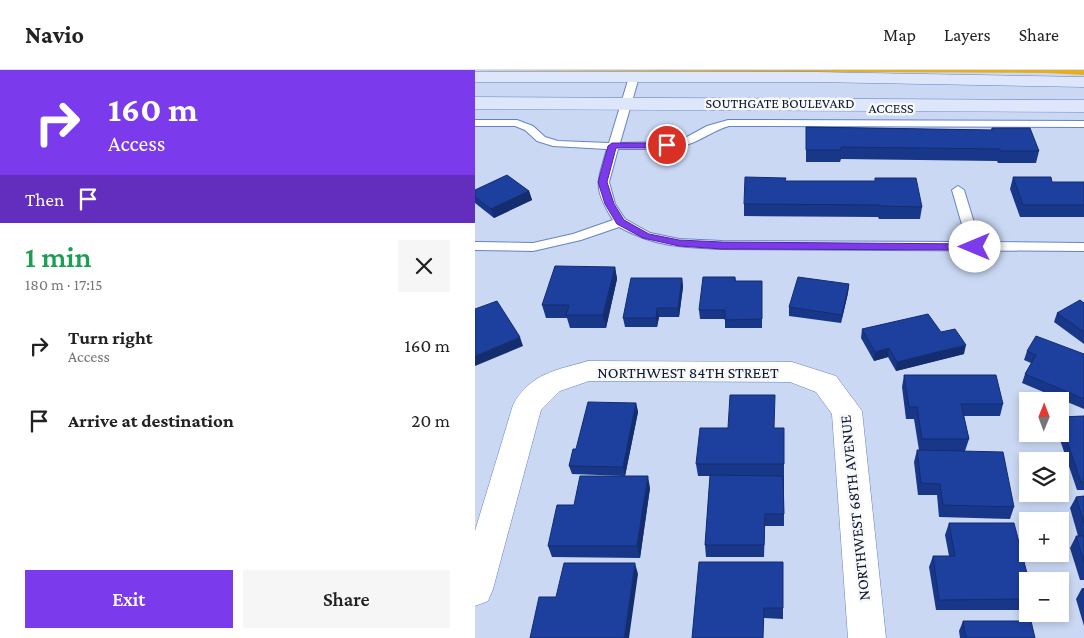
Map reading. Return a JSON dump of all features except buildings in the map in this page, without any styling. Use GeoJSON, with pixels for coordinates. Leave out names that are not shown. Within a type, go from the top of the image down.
{"type":"FeatureCollection","features":[{"type":"Feature","properties":{"kind":"main road","name":"SOUTHGATE BOULEVARD"},"geometry":{"type":"LineString","coordinates":[[475,77],[815,77],[1084,82]]}},
{"type":"Feature","properties":{"kind":"main road","name":"SOUTHGATE BOULEVARD"},"geometry":{"type":"LineString","coordinates":[[475,103],[1084,106]]}},
{"type":"Feature","properties":{"kind":"street","name":"NORTHWEST 84TH STREET"},"geometry":{"type":"LineString","coordinates":[[475,589],[529,405],[550,384],[588,371],[608,371],[792,372],[826,384]]}},
{"type":"Feature","properties":{"kind":"street","name":"NORTHWEST 68TH AVENUE"},"geometry":{"type":"LineString","coordinates":[[826,384],[847,411],[867,638]]}},
{"type":"Feature","properties":{"kind":"lane"},"geometry":{"type":"LineString","coordinates":[[634,77],[612,146],[603,182],[609,204],[620,222],[646,236],[679,243],[722,246],[1084,247]]}},
{"type":"Feature","properties":{"kind":"lane","name":"ACCESS"},"geometry":{"type":"LineString","coordinates":[[475,122],[517,123],[529,128],[541,139],[557,144],[612,146],[667,145],[688,141],[711,128],[728,123],[1084,124]]}},
{"type":"Feature","properties":{"kind":"lane"},"geometry":{"type":"LineString","coordinates":[[958,190],[975,247]]}},
{"type":"Feature","properties":{"kind":"lane"},"geometry":{"type":"LineString","coordinates":[[475,246],[533,247],[577,237],[620,222]]}},
{"type":"Feature","properties":{"kind":"shaded area"},"geometry":{"type":"Polygon","coordinates":[[[475,70],[1084,70],[1084,75],[1048,73],[475,70]]]}},
{"type":"Feature","properties":{"kind":"route"},"geometry":{"type":"LineString","coordinates":[[667,145],[612,146],[603,182],[609,204],[620,222],[646,236],[679,243],[722,246],[975,247]]}}]}
